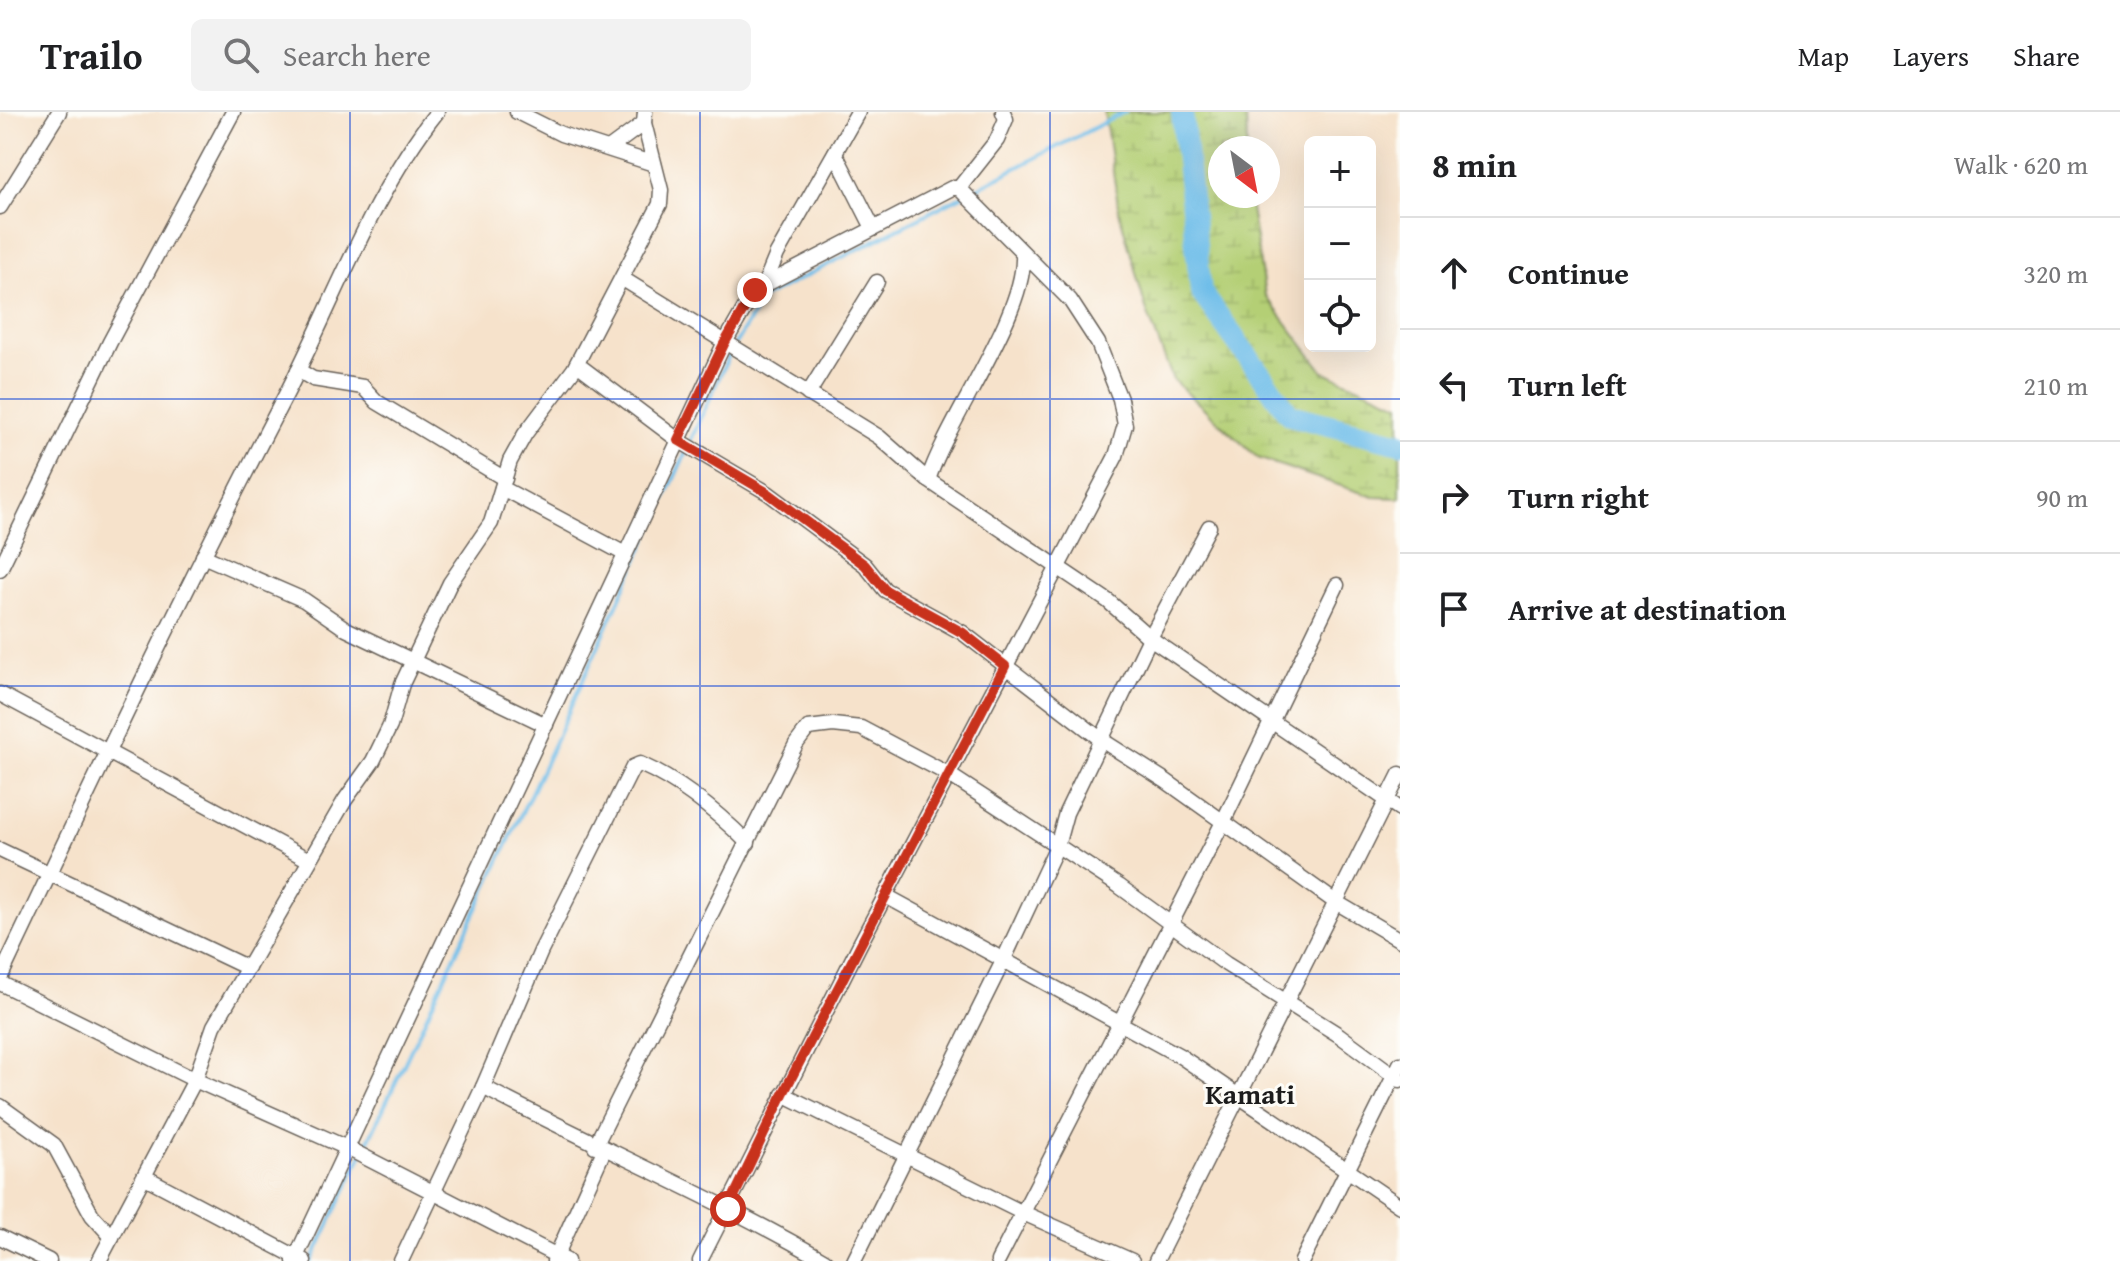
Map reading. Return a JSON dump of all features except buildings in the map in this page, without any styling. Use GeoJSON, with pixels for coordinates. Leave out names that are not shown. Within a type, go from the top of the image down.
{"type":"FeatureCollection","features":[{"type":"Feature","properties":{"kind":"street"},"geometry":{"type":"LineString","coordinates":[[0,207],[59,112]]}},
{"type":"Feature","properties":{"kind":"street"},"geometry":{"type":"LineString","coordinates":[[0,569],[110,342],[233,112]]}},
{"type":"Feature","properties":{"kind":"street"},"geometry":{"type":"LineString","coordinates":[[437,112],[398,168],[174,610],[0,980],[195,1080],[347,1148],[559,1259],[600,1148],[796,744],[808,728],[833,725],[861,728],[948,774],[1172,922],[1226,964],[1398,1073],[1302,1261]]}},
{"type":"Feature","properties":{"kind":"street"},"geometry":{"type":"LineString","coordinates":[[517,112],[561,134],[654,164]]}},
{"type":"Feature","properties":{"kind":"street"},"geometry":{"type":"LineString","coordinates":[[765,283],[777,254],[858,112]]}},
{"type":"Feature","properties":{"kind":"street"},"geometry":{"type":"LineString","coordinates":[[964,192],[997,140],[1006,119],[1003,112]]}},
{"type":"Feature","properties":{"kind":"street"},"geometry":{"type":"LineString","coordinates":[[99,1261],[195,1080],[214,1026],[309,860],[373,761],[450,583],[491,523],[525,434],[577,364],[660,204],[661,190],[644,118],[610,148]]}},
{"type":"Feature","properties":{"kind":"street"},"geometry":{"type":"LineString","coordinates":[[835,153],[873,228]]}},
{"type":"Feature","properties":{"kind":"street"},"geometry":{"type":"LineString","coordinates":[[145,1177],[298,1260],[347,1148],[678,440],[730,348],[749,298],[765,283],[952,188],[964,192],[1070,300],[1098,343],[1120,399],[1125,425],[1116,456],[948,774],[700,1261]]}},
{"type":"Feature","properties":{"kind":"street"},"geometry":{"type":"LineString","coordinates":[[928,480],[938,451],[1015,304],[1023,255]]}},
{"type":"Feature","properties":{"kind":"street"},"geometry":{"type":"LineString","coordinates":[[623,279],[730,348],[879,437],[928,480],[1108,601],[1150,638],[1400,809]]}},
{"type":"Feature","properties":{"kind":"street"},"geometry":{"type":"LineString","coordinates":[[808,394],[877,282]]}},
{"type":"Feature","properties":{"kind":"street"},"geometry":{"type":"LineString","coordinates":[[577,364],[678,440],[768,493],[865,565],[885,590],[963,633],[1103,741],[1166,781],[1222,824],[1334,901],[1400,940]]}},
{"type":"Feature","properties":{"kind":"street"},"geometry":{"type":"LineString","coordinates":[[298,370],[313,379],[363,387],[377,402],[504,484],[625,554]]}},
{"type":"Feature","properties":{"kind":"street"},"geometry":{"type":"LineString","coordinates":[[854,1261],[1003,961],[1057,846],[1066,813],[1150,638],[1209,527]]}},
{"type":"Feature","properties":{"kind":"street"},"geometry":{"type":"LineString","coordinates":[[203,556],[304,600],[346,629],[415,659],[546,725]]}},
{"type":"Feature","properties":{"kind":"street"},"geometry":{"type":"LineString","coordinates":[[998,1261],[1222,824],[1337,585]]}},
{"type":"Feature","properties":{"kind":"street"},"geometry":{"type":"LineString","coordinates":[[0,694],[309,860]]}},
{"type":"Feature","properties":{"kind":"street"},"geometry":{"type":"LineString","coordinates":[[401,1261],[483,1087],[541,951],[633,767],[640,764],[649,768],[691,794],[748,843]]}},
{"type":"Feature","properties":{"kind":"street"},"geometry":{"type":"LineString","coordinates":[[1156,1261],[1400,774]]}},
{"type":"Feature","properties":{"kind":"street"},"geometry":{"type":"LineString","coordinates":[[0,850],[49,876],[248,968]]}},
{"type":"Feature","properties":{"kind":"street"},"geometry":{"type":"LineString","coordinates":[[886,896],[1180,1056],[1400,1206]]}},
{"type":"Feature","properties":{"kind":"street"},"geometry":{"type":"LineString","coordinates":[[483,1087],[825,1261]]}},
{"type":"Feature","properties":{"kind":"street"},"geometry":{"type":"LineString","coordinates":[[783,1094],[1021,1212],[1132,1261]]}},
{"type":"Feature","properties":{"kind":"street"},"geometry":{"type":"LineString","coordinates":[[0,1106],[54,1145],[92,1215],[112,1237]]}},
{"type":"Feature","properties":{"kind":"street"},"geometry":{"type":"LineString","coordinates":[[0,1237],[49,1261]]}},
{"type":"Feature","properties":{"kind":"green space"},"geometry":{"type":"Polygon","coordinates":[[[1104,112],[1246,112],[1247,136],[1208,136],[1208,208],[1251,208],[1265,295],[1304,346],[1304,352],[1309,352],[1324,372],[1400,404],[1400,498],[1374,497],[1258,458],[1173,380],[1145,306],[1119,211],[1104,112]]]}},
{"type":"Feature","properties":{"kind":"waterway"},"geometry":{"type":"LineString","coordinates":[[735,344],[763,298],[1125,112]]}},
{"type":"Feature","properties":{"kind":"waterway"},"geometry":{"type":"LineString","coordinates":[[1182,112],[1201,292],[1290,415],[1400,443]]}},
{"type":"Feature","properties":{"kind":"waterway"},"geometry":{"type":"LineString","coordinates":[[690,442],[731,351]]}},
{"type":"Feature","properties":{"kind":"waterway"},"geometry":{"type":"LineString","coordinates":[[312,1261],[554,744],[687,450]]}},
{"type":"Feature","properties":{"kind":"district","name":"Kamati"},"geometry":{"type":"Point","coordinates":[1250,1093]}},
{"type":"Feature","properties":{"kind":"route"},"geometry":{"type":"LineString","coordinates":[[728,1209],[783,1094],[1005,666],[963,633],[885,590],[865,565],[768,493],[678,440],[724,344],[755,290]]}}]}
